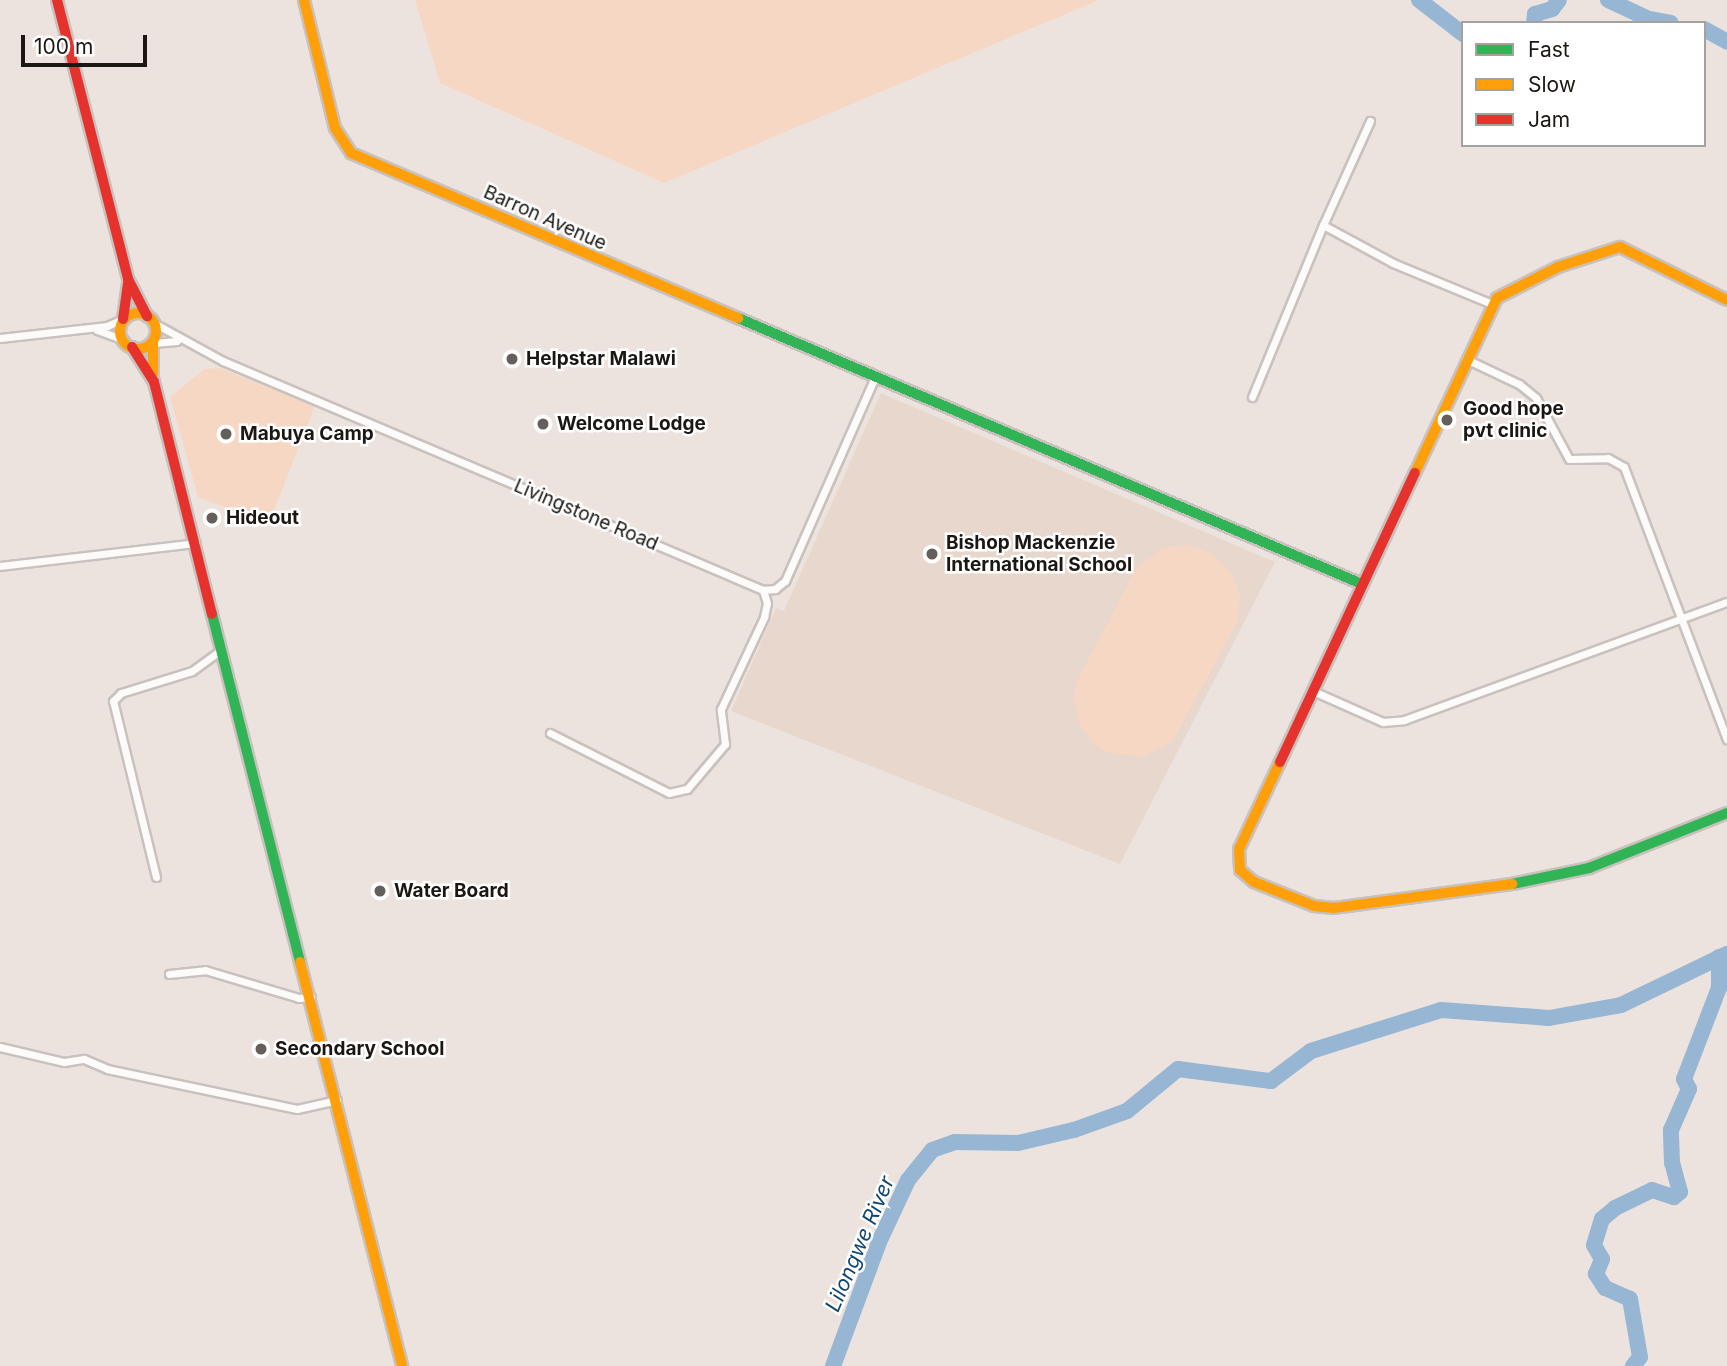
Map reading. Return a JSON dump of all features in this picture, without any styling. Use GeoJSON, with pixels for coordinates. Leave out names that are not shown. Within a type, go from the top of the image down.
{"type":"FeatureCollection","features":[{"type":"Feature","properties":{"kind":"street"},"geometry":{"type":"LineString","coordinates":[[57,0],[128,279],[150,319],[154,382],[312,997],[402,1366]]}},
{"type":"Feature","properties":{"kind":"street","name":"Barron Avenue"},"geometry":{"type":"LineString","coordinates":[[304,0],[335,128],[351,153],[1362,584]]}},
{"type":"Feature","properties":{"kind":"street"},"geometry":{"type":"LineString","coordinates":[[1252,397],[1323,225],[1370,121]]}},
{"type":"Feature","properties":{"kind":"street"},"geometry":{"type":"LineString","coordinates":[[1323,225],[1393,263],[1492,304]]}},
{"type":"Feature","properties":{"kind":"street"},"geometry":{"type":"LineString","coordinates":[[1727,300],[1634,251],[1614,247],[1558,267],[1504,292],[1492,304],[1239,849],[1238,860],[1240,870],[1254,882],[1314,905],[1375,904],[1544,880],[1589,868],[1727,813]]}},
{"type":"Feature","properties":{"kind":"street"},"geometry":{"type":"LineString","coordinates":[[128,279],[123,319],[128,344],[154,382]]}},
{"type":"Feature","properties":{"kind":"street"},"geometry":{"type":"LineString","coordinates":[[0,338],[93,328],[123,319],[134,312],[150,319]]}},
{"type":"Feature","properties":{"kind":"street","name":"Livingstone Road"},"geometry":{"type":"LineString","coordinates":[[150,319],[181,342],[763,590]]}},
{"type":"Feature","properties":{"kind":"street"},"geometry":{"type":"LineString","coordinates":[[93,328],[142,349],[153,343]]}},
{"type":"Feature","properties":{"kind":"street","name":"Livingstone Road"},"geometry":{"type":"LineString","coordinates":[[153,343],[181,342]]}},
{"type":"Feature","properties":{"kind":"street"},"geometry":{"type":"LineString","coordinates":[[1466,359],[1519,384],[1536,398],[1569,459],[1608,458],[1624,467],[1727,739]]}},
{"type":"Feature","properties":{"kind":"street"},"geometry":{"type":"LineString","coordinates":[[550,733],[669,793],[687,789],[725,744],[721,709],[764,617],[767,603],[763,590],[775,589],[785,581],[875,377]]}},
{"type":"Feature","properties":{"kind":"street"},"geometry":{"type":"LineString","coordinates":[[0,566],[196,543]]}},
{"type":"Feature","properties":{"kind":"street"},"geometry":{"type":"LineString","coordinates":[[1313,691],[1383,722],[1404,720],[1727,602]]}},
{"type":"Feature","properties":{"kind":"street"},"geometry":{"type":"LineString","coordinates":[[156,877],[113,701],[121,693],[192,671],[222,649]]}},
{"type":"Feature","properties":{"kind":"street"},"geometry":{"type":"LineString","coordinates":[[169,974],[205,970],[299,998],[312,997]]}},
{"type":"Feature","properties":{"kind":"street"},"geometry":{"type":"LineString","coordinates":[[0,1047],[64,1062],[83,1059],[107,1069],[297,1109],[337,1100]]}},
{"type":"Feature","properties":{"kind":"shaded area"},"geometry":{"type":"Polygon","coordinates":[[[415,0],[1099,0],[664,183],[440,83],[415,0]]]}},
{"type":"Feature","properties":{"kind":"shaded area"},"geometry":{"type":"Polygon","coordinates":[[[220,368],[315,406],[273,513],[262,522],[198,497],[170,397],[204,369],[220,368]]]}},
{"type":"Feature","properties":{"kind":"shaded area","name":"Bishop Mackenzie International School"},"geometry":{"type":"Polygon","coordinates":[[[881,393],[1275,562],[1120,864],[731,711],[776,608],[784,611],[881,393]]]}},
{"type":"Feature","properties":{"kind":"shaded area"},"geometry":{"type":"Polygon","coordinates":[[[1189,545],[1213,554],[1231,572],[1240,596],[1237,622],[1173,741],[1143,757],[1109,753],[1094,744],[1079,723],[1074,698],[1077,681],[1136,569],[1163,548],[1189,545]]]}},
{"type":"Feature","properties":{"kind":"waterway","name":"Lilongwe River"},"geometry":{"type":"LineString","coordinates":[[1419,0],[1461,32]]}},
{"type":"Feature","properties":{"kind":"waterway"},"geometry":{"type":"LineString","coordinates":[[1534,21],[1535,14],[1552,9],[1559,0]]}},
{"type":"Feature","properties":{"kind":"waterway"},"geometry":{"type":"LineString","coordinates":[[1608,0],[1649,19]]}},
{"type":"Feature","properties":{"kind":"waterway","name":"Lilongwe River"},"geometry":{"type":"LineString","coordinates":[[1644,21],[1660,21]]}},
{"type":"Feature","properties":{"kind":"waterway","name":"Lilongwe River"},"geometry":{"type":"LineString","coordinates":[[1706,30],[1727,42]]}},
{"type":"Feature","properties":{"kind":"waterway","name":"Lilongwe River"},"geometry":{"type":"LineString","coordinates":[[833,1366],[879,1242],[908,1180],[932,1150],[955,1142],[1018,1143],[1074,1130],[1127,1111],[1178,1069],[1271,1081],[1311,1051],[1441,1010],[1549,1018],[1621,1005],[1727,954]]}},
{"type":"Feature","properties":{"kind":"waterway"},"geometry":{"type":"LineString","coordinates":[[1633,1366],[1640,1357],[1630,1299],[1605,1288],[1596,1274],[1602,1259],[1594,1245],[1602,1219],[1615,1208],[1652,1190],[1674,1197],[1680,1192],[1672,1163],[1671,1130],[1689,1089],[1684,1079],[1719,988],[1719,957]]}},
{"type":"Feature","properties":{"kind":"traffic: fast"},"geometry":{"type":"LineString","coordinates":[[738,318],[1362,584]]}},
{"type":"Feature","properties":{"kind":"traffic: fast"},"geometry":{"type":"LineString","coordinates":[[212,614],[300,962]]}},
{"type":"Feature","properties":{"kind":"traffic: fast"},"geometry":{"type":"LineString","coordinates":[[1512,884],[1589,868],[1727,813]]}},
{"type":"Feature","properties":{"kind":"traffic: slow"},"geometry":{"type":"LineString","coordinates":[[304,0],[335,128],[351,153],[738,318]]}},
{"type":"Feature","properties":{"kind":"traffic: slow"},"geometry":{"type":"LineString","coordinates":[[1415,473],[1497,298],[1558,267],[1620,247],[1727,300]]}},
{"type":"Feature","properties":{"kind":"traffic: slow"},"geometry":{"type":"LineString","coordinates":[[138,313],[151,318],[156,331],[151,344],[138,349],[125,344],[120,331],[125,318],[138,313]]}},
{"type":"Feature","properties":{"kind":"traffic: slow"},"geometry":{"type":"LineString","coordinates":[[153,343],[153,374]]}},
{"type":"Feature","properties":{"kind":"traffic: slow"},"geometry":{"type":"LineString","coordinates":[[1280,762],[1239,849],[1240,870],[1254,882],[1314,906],[1334,908],[1512,884]]}},
{"type":"Feature","properties":{"kind":"traffic: slow"},"geometry":{"type":"LineString","coordinates":[[300,962],[402,1366]]}},
{"type":"Feature","properties":{"kind":"traffic: jam"},"geometry":{"type":"LineString","coordinates":[[57,0],[128,279],[147,316]]}},
{"type":"Feature","properties":{"kind":"traffic: jam"},"geometry":{"type":"LineString","coordinates":[[123,319],[128,283]]}},
{"type":"Feature","properties":{"kind":"traffic: jam"},"geometry":{"type":"LineString","coordinates":[[132,347],[154,382],[212,614]]}},
{"type":"Feature","properties":{"kind":"traffic: jam"},"geometry":{"type":"LineString","coordinates":[[1280,762],[1415,473]]}},
{"type":"Feature","properties":{"kind":"place","name":"Helpstar Malawi"},"geometry":{"type":"Point","coordinates":[512,359]}},
{"type":"Feature","properties":{"kind":"place","name":"Good hope pvt clinic"},"geometry":{"type":"Point","coordinates":[1447,420]}},
{"type":"Feature","properties":{"kind":"place","name":"Welcome Lodge"},"geometry":{"type":"Point","coordinates":[543,424]}},
{"type":"Feature","properties":{"kind":"place","name":"Mabuya Camp"},"geometry":{"type":"Point","coordinates":[226,434]}},
{"type":"Feature","properties":{"kind":"place","name":"Hideout"},"geometry":{"type":"Point","coordinates":[212,518]}},
{"type":"Feature","properties":{"kind":"place","name":"Bishop Mackenzie International School"},"geometry":{"type":"Point","coordinates":[932,554]}},
{"type":"Feature","properties":{"kind":"place","name":"Water Board"},"geometry":{"type":"Point","coordinates":[380,891]}},
{"type":"Feature","properties":{"kind":"place","name":"Secondary School"},"geometry":{"type":"Point","coordinates":[261,1049]}}]}
